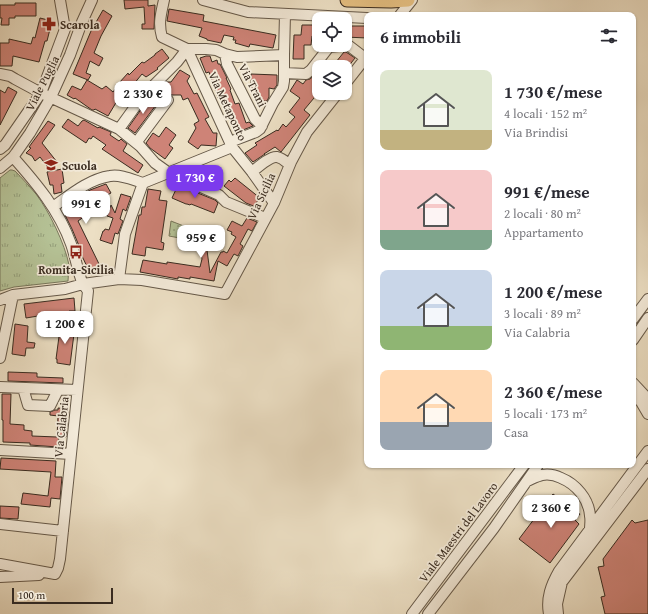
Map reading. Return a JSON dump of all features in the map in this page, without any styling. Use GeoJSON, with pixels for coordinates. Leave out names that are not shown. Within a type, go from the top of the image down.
{"type":"FeatureCollection","features":[{"type":"Feature","properties":{"kind":"main road"},"geometry":{"type":"LineString","coordinates":[[347,0],[408,0]]}},
{"type":"Feature","properties":{"kind":"street","name":"Viale Puglia"},"geometry":{"type":"LineString","coordinates":[[2,147],[42,93],[65,28],[60,0]]}},
{"type":"Feature","properties":{"kind":"street","name":"Viale Puglia"},"geometry":{"type":"LineString","coordinates":[[7,160],[30,133],[51,97],[70,56],[92,0]]}},
{"type":"Feature","properties":{"kind":"street","name":"Via Trani"},"geometry":{"type":"LineString","coordinates":[[164,0],[159,19],[162,37],[187,49],[206,48],[237,57],[284,55]]}},
{"type":"Feature","properties":{"kind":"street"},"geometry":{"type":"LineString","coordinates":[[203,0],[248,12],[364,18]]}},
{"type":"Feature","properties":{"kind":"street"},"geometry":{"type":"LineString","coordinates":[[402,12],[412,0]]}},
{"type":"Feature","properties":{"kind":"street"},"geometry":{"type":"LineString","coordinates":[[53,207],[84,186],[98,179],[111,176],[127,178],[143,183],[170,173],[256,132],[262,126],[273,103],[283,87],[285,14]]}},
{"type":"Feature","properties":{"kind":"street"},"geometry":{"type":"LineString","coordinates":[[65,28],[78,33]]}},
{"type":"Feature","properties":{"kind":"street"},"geometry":{"type":"LineString","coordinates":[[284,73],[306,74],[329,47],[348,46],[364,56]]}},
{"type":"Feature","properties":{"kind":"street"},"geometry":{"type":"LineString","coordinates":[[119,129],[137,104],[177,62],[187,49]]}},
{"type":"Feature","properties":{"kind":"street","name":"Via Metaponto"},"geometry":{"type":"LineString","coordinates":[[187,49],[231,145],[274,203]]}},
{"type":"Feature","properties":{"kind":"street","name":"Via Trani"},"geometry":{"type":"LineString","coordinates":[[225,54],[227,64],[255,119],[262,126]]}},
{"type":"Feature","properties":{"kind":"street"},"geometry":{"type":"LineString","coordinates":[[352,75],[364,60]]}},
{"type":"Feature","properties":{"kind":"street"},"geometry":{"type":"LineString","coordinates":[[0,74],[15,78],[42,93],[119,129],[140,146],[155,163],[170,173],[219,195],[226,202],[266,218]]}},
{"type":"Feature","properties":{"kind":"street"},"geometry":{"type":"LineString","coordinates":[[136,143],[168,100],[151,88]]}},
{"type":"Feature","properties":{"kind":"street","name":"Via Sicilia"},"geometry":{"type":"LineString","coordinates":[[0,300],[13,295],[65,289],[83,284],[118,280],[142,280],[225,294],[274,203],[291,162],[308,132],[333,100]]}},
{"type":"Feature","properties":{"kind":"street","name":"Via Calabria"},"geometry":{"type":"LineString","coordinates":[[2,147],[7,160],[41,189],[53,207],[71,243],[80,280],[88,291],[60,559],[55,574]]}},
{"type":"Feature","properties":{"kind":"street"},"geometry":{"type":"LineString","coordinates":[[252,172],[272,158],[277,157],[286,162],[291,162]]}},
{"type":"Feature","properties":{"kind":"street"},"geometry":{"type":"LineString","coordinates":[[118,280],[125,234],[143,183]]}},
{"type":"Feature","properties":{"kind":"street"},"geometry":{"type":"LineString","coordinates":[[0,358],[13,295]]}},
{"type":"Feature","properties":{"kind":"street"},"geometry":{"type":"LineString","coordinates":[[636,315],[648,299]]}},
{"type":"Feature","properties":{"kind":"street"},"geometry":{"type":"LineString","coordinates":[[636,336],[648,318]]}},
{"type":"Feature","properties":{"kind":"street"},"geometry":{"type":"LineString","coordinates":[[636,386],[648,399]]}},
{"type":"Feature","properties":{"kind":"street"},"geometry":{"type":"LineString","coordinates":[[0,387],[77,390]]}},
{"type":"Feature","properties":{"kind":"street"},"geometry":{"type":"LineString","coordinates":[[23,388],[28,405],[50,406],[58,390]]}},
{"type":"Feature","properties":{"kind":"street"},"geometry":{"type":"LineString","coordinates":[[636,397],[641,402],[648,414]]}},
{"type":"Feature","properties":{"kind":"street"},"geometry":{"type":"LineString","coordinates":[[0,450],[71,454]]}},
{"type":"Feature","properties":{"kind":"street"},"geometry":{"type":"LineString","coordinates":[[636,467],[648,451]]}},
{"type":"Feature","properties":{"kind":"street","name":"Viale Maestri del Lavoro"},"geometry":{"type":"LineString","coordinates":[[412,614],[522,468]]}},
{"type":"Feature","properties":{"kind":"street","name":"Viale Maestri del Lavoro"},"geometry":{"type":"LineString","coordinates":[[428,614],[494,528],[536,468]]}},
{"type":"Feature","properties":{"kind":"street"},"geometry":{"type":"LineString","coordinates":[[549,614],[548,600],[552,582],[635,468]]}},
{"type":"Feature","properties":{"kind":"street"},"geometry":{"type":"LineString","coordinates":[[558,614],[557,604],[562,582],[648,468]]}},
{"type":"Feature","properties":{"kind":"street"},"geometry":{"type":"LineString","coordinates":[[527,481],[542,475],[554,475],[575,486],[582,494],[588,506],[590,515],[590,529]]}},
{"type":"Feature","properties":{"kind":"street"},"geometry":{"type":"LineString","coordinates":[[0,524],[63,531]]}},
{"type":"Feature","properties":{"kind":"street"},"geometry":{"type":"LineString","coordinates":[[0,564],[55,574]]}},
{"type":"Feature","properties":{"kind":"street"},"geometry":{"type":"LineString","coordinates":[[0,577],[55,574]]}},
{"type":"Feature","properties":{"kind":"green space"},"geometry":{"type":"Polygon","coordinates":[[[10,170],[15,171],[36,194],[51,218],[67,257],[69,265],[68,281],[14,287],[0,291],[0,178],[10,170]]]}},
{"type":"Feature","properties":{"kind":"green space"},"geometry":{"type":"Polygon","coordinates":[[[171,221],[204,234],[201,242],[169,236],[171,221]]]}},
{"type":"Feature","properties":{"kind":"building"},"geometry":{"type":"Polygon","coordinates":[[[124,0],[148,0],[148,6],[155,5],[154,29],[142,29],[142,24],[145,24],[144,7],[125,9],[124,0]]]}},
{"type":"Feature","properties":{"kind":"building"},"geometry":{"type":"Polygon","coordinates":[[[15,3],[36,3],[36,16],[15,16],[15,18],[9,18],[9,25],[1,25],[2,18],[0,18],[0,5],[15,5],[15,3]]]}},
{"type":"Feature","properties":{"kind":"building"},"geometry":{"type":"Polygon","coordinates":[[[169,9],[204,15],[203,21],[276,35],[273,48],[250,44],[249,47],[235,43],[236,40],[233,40],[234,37],[224,35],[221,43],[207,40],[199,36],[202,28],[167,21],[169,9]]]}},
{"type":"Feature","properties":{"kind":"building"},"geometry":{"type":"Polygon","coordinates":[[[103,10],[112,16],[94,53],[103,58],[99,66],[90,61],[86,73],[91,75],[88,80],[73,74],[91,31],[103,10]]]}},
{"type":"Feature","properties":{"kind":"building"},"geometry":{"type":"Polygon","coordinates":[[[40,18],[52,21],[47,41],[45,41],[39,62],[13,56],[12,66],[0,66],[0,43],[9,43],[9,39],[31,44],[33,37],[35,38],[40,18]]]}},
{"type":"Feature","properties":{"kind":"building"},"geometry":{"type":"Polygon","coordinates":[[[302,25],[312,25],[311,45],[304,45],[304,59],[293,59],[294,35],[301,35],[302,25]]]}},
{"type":"Feature","properties":{"kind":"building"},"geometry":{"type":"Polygon","coordinates":[[[352,26],[364,26],[364,38],[352,37],[352,26]]]}},
{"type":"Feature","properties":{"kind":"building"},"geometry":{"type":"Polygon","coordinates":[[[162,49],[169,58],[157,68],[158,69],[146,77],[142,74],[129,90],[123,88],[125,96],[119,103],[117,101],[108,116],[95,109],[92,110],[75,98],[74,99],[67,95],[72,86],[81,90],[87,80],[102,89],[106,86],[113,92],[128,73],[129,75],[142,62],[144,63],[162,49]]]}},
{"type":"Feature","properties":{"kind":"building"},"geometry":{"type":"Polygon","coordinates":[[[344,52],[355,58],[352,62],[352,60],[338,60],[344,52]]]}},
{"type":"Feature","properties":{"kind":"building"},"geometry":{"type":"Polygon","coordinates":[[[210,56],[212,62],[217,60],[218,64],[220,64],[227,78],[235,104],[239,103],[246,123],[249,122],[253,126],[238,132],[235,121],[231,123],[221,97],[218,98],[209,72],[206,73],[200,58],[210,56]]]}},
{"type":"Feature","properties":{"kind":"building"},"geometry":{"type":"Polygon","coordinates":[[[180,70],[190,76],[187,81],[194,94],[197,93],[209,117],[205,119],[213,133],[217,133],[216,146],[201,145],[198,149],[188,142],[196,128],[194,124],[199,121],[188,98],[183,100],[181,95],[172,95],[165,90],[166,82],[171,82],[180,70]]]}},
{"type":"Feature","properties":{"kind":"building"},"geometry":{"type":"Polygon","coordinates":[[[251,74],[277,75],[277,85],[274,89],[269,88],[269,97],[267,101],[256,101],[257,88],[251,88],[251,74]]]}},
{"type":"Feature","properties":{"kind":"building"},"geometry":{"type":"Polygon","coordinates":[[[312,77],[312,100],[304,110],[310,115],[281,152],[275,147],[253,162],[245,153],[257,145],[255,143],[277,130],[278,131],[283,124],[286,127],[295,117],[289,112],[300,98],[290,91],[297,80],[303,84],[306,80],[312,77]]]}},
{"type":"Feature","properties":{"kind":"building"},"geometry":{"type":"Polygon","coordinates":[[[8,87],[17,92],[0,125],[0,90],[5,93],[8,87]]]}},
{"type":"Feature","properties":{"kind":"building"},"geometry":{"type":"Polygon","coordinates":[[[152,97],[159,101],[135,133],[128,128],[152,97]]]}},
{"type":"Feature","properties":{"kind":"building"},"geometry":{"type":"Polygon","coordinates":[[[68,119],[78,126],[84,120],[98,128],[99,127],[111,132],[110,135],[119,141],[121,139],[127,144],[123,151],[143,165],[138,173],[102,149],[106,145],[93,136],[91,139],[89,138],[86,143],[62,127],[68,119]]]}},
{"type":"Feature","properties":{"kind":"building"},"geometry":{"type":"Polygon","coordinates":[[[48,121],[55,125],[42,143],[57,162],[50,170],[40,157],[35,161],[32,156],[26,153],[31,148],[29,147],[48,121]]]}},
{"type":"Feature","properties":{"kind":"building"},"geometry":{"type":"Polygon","coordinates":[[[166,127],[176,135],[169,145],[173,148],[165,159],[150,148],[146,143],[153,133],[159,137],[166,127]]]}},
{"type":"Feature","properties":{"kind":"building"},"geometry":{"type":"Polygon","coordinates":[[[62,169],[64,183],[61,184],[62,192],[54,194],[53,185],[50,185],[47,172],[62,169]]]}},
{"type":"Feature","properties":{"kind":"building"},"geometry":{"type":"Polygon","coordinates":[[[235,178],[260,198],[256,203],[258,204],[256,207],[246,203],[224,186],[229,180],[231,182],[235,178]]]}},
{"type":"Feature","properties":{"kind":"building"},"geometry":{"type":"Polygon","coordinates":[[[106,184],[111,193],[78,210],[85,216],[78,221],[101,268],[91,275],[65,215],[77,209],[73,200],[90,190],[106,184]]]}},
{"type":"Feature","properties":{"kind":"building"},"geometry":{"type":"Polygon","coordinates":[[[178,185],[215,200],[218,203],[214,213],[172,198],[178,185]]]}},
{"type":"Feature","properties":{"kind":"building"},"geometry":{"type":"Polygon","coordinates":[[[148,189],[161,191],[159,200],[167,201],[161,242],[164,243],[163,250],[146,247],[145,256],[132,254],[139,215],[141,215],[142,207],[145,207],[148,189]]]}},
{"type":"Feature","properties":{"kind":"building"},"geometry":{"type":"Polygon","coordinates":[[[121,194],[131,197],[126,211],[123,209],[120,219],[123,221],[118,234],[115,233],[112,244],[100,240],[103,231],[105,229],[109,230],[113,218],[107,216],[111,205],[115,213],[121,194]]]}},
{"type":"Feature","properties":{"kind":"building"},"geometry":{"type":"Polygon","coordinates":[[[247,218],[257,222],[252,231],[248,229],[240,244],[243,246],[238,256],[234,254],[227,266],[218,261],[214,281],[190,277],[190,279],[178,277],[178,279],[140,272],[143,260],[200,267],[202,259],[200,249],[207,250],[210,273],[221,252],[223,251],[227,253],[236,237],[231,234],[232,232],[227,230],[232,221],[242,226],[247,218]]]}},
{"type":"Feature","properties":{"kind":"building"},"geometry":{"type":"Polygon","coordinates":[[[74,298],[75,311],[26,318],[24,304],[74,298]]]}},
{"type":"Feature","properties":{"kind":"building"},"geometry":{"type":"Polygon","coordinates":[[[15,324],[28,326],[27,342],[35,343],[34,348],[26,348],[25,356],[12,354],[15,324]]]}},
{"type":"Feature","properties":{"kind":"building"},"geometry":{"type":"Polygon","coordinates":[[[61,325],[75,326],[70,365],[57,363],[56,359],[61,325]]]}},
{"type":"Feature","properties":{"kind":"building"},"geometry":{"type":"Polygon","coordinates":[[[8,372],[37,373],[37,377],[63,378],[63,383],[8,381],[8,372]]]}},
{"type":"Feature","properties":{"kind":"building"},"geometry":{"type":"Polygon","coordinates":[[[2,394],[11,394],[10,424],[24,425],[24,430],[32,431],[32,436],[57,437],[58,416],[50,415],[50,412],[58,410],[58,408],[68,409],[66,437],[59,437],[58,447],[30,445],[30,443],[3,442],[2,394]]]}},
{"type":"Feature","properties":{"kind":"building"},"geometry":{"type":"Polygon","coordinates":[[[1,458],[56,461],[55,477],[62,477],[60,499],[51,498],[50,507],[21,504],[23,493],[48,496],[51,472],[0,469],[1,458]]]}},
{"type":"Feature","properties":{"kind":"building"},"geometry":{"type":"Polygon","coordinates":[[[553,494],[580,514],[575,520],[579,524],[550,563],[519,539],[553,494]]]}},
{"type":"Feature","properties":{"kind":"building"},"geometry":{"type":"Polygon","coordinates":[[[0,506],[19,507],[18,519],[0,518],[0,506]]]}},
{"type":"Feature","properties":{"kind":"building"},"geometry":{"type":"Polygon","coordinates":[[[632,520],[635,523],[648,520],[648,614],[605,614],[601,597],[605,596],[598,567],[604,566],[603,559],[632,520]]]}},
{"type":"Feature","properties":{"kind":"place","name":"Scarola"},"geometry":{"type":"Point","coordinates":[49,24]}},
{"type":"Feature","properties":{"kind":"place","name":"Scuola"},"geometry":{"type":"Point","coordinates":[51,165]}},
{"type":"Feature","properties":{"kind":"place","name":"Romita-Sicilia"},"geometry":{"type":"Point","coordinates":[76,252]}}]}
